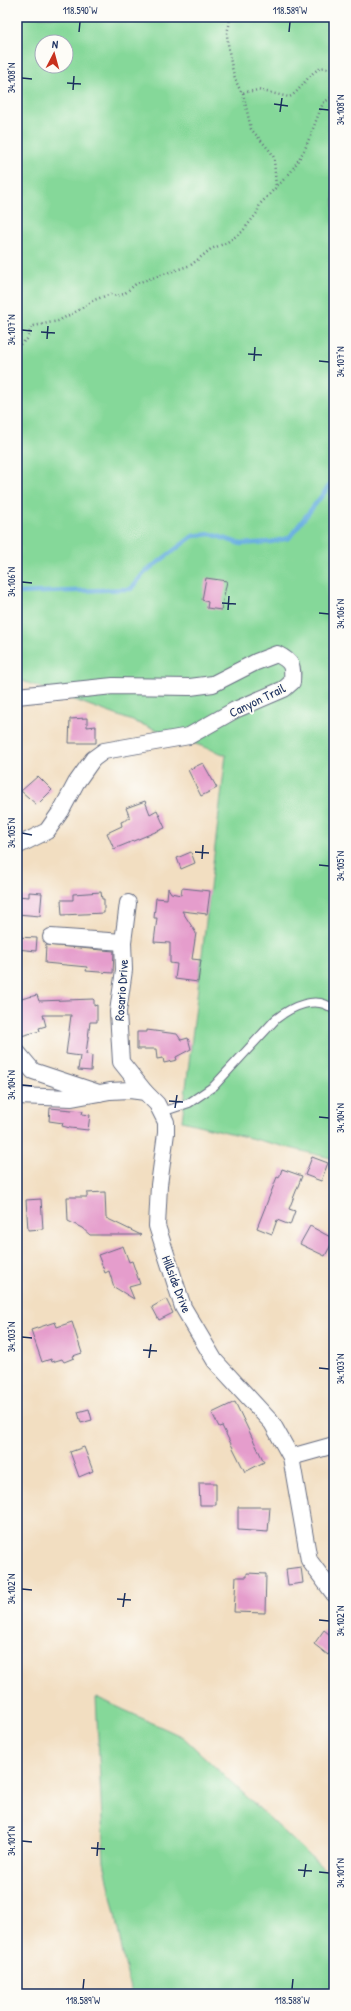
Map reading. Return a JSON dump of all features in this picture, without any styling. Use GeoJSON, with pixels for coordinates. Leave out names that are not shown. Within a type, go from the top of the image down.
{"type":"FeatureCollection","features":[{"type":"Feature","properties":{"kind":"street","name":"Canyon Trail"},"geometry":{"type":"LineString","coordinates":[[17,696],[113,686],[190,688],[213,684],[256,662],[278,654],[287,659],[293,667],[292,682],[284,689],[235,710],[189,736],[104,751],[93,759],[76,783],[61,811],[47,831],[17,846]]}},
{"type":"Feature","properties":{"kind":"street","name":"Rosario Drive"},"geometry":{"type":"LineString","coordinates":[[128,903],[123,942],[124,970],[118,1012],[121,1062],[145,1092]]}},
{"type":"Feature","properties":{"kind":"street"},"geometry":{"type":"LineString","coordinates":[[51,937],[123,942]]}},
{"type":"Feature","properties":{"kind":"street"},"geometry":{"type":"LineString","coordinates":[[17,1052],[33,1071],[100,1093]]}},
{"type":"Feature","properties":{"kind":"street"},"geometry":{"type":"LineString","coordinates":[[17,1096],[72,1098],[123,1090],[145,1092]]}},
{"type":"Feature","properties":{"kind":"street","name":"Hillside Drive"},"geometry":{"type":"LineString","coordinates":[[145,1092],[157,1104],[166,1122],[166,1134],[159,1185],[157,1226],[183,1306],[215,1361],[272,1423],[291,1457],[309,1560],[334,1594]]}},
{"type":"Feature","properties":{"kind":"street"},"geometry":{"type":"LineString","coordinates":[[291,1457],[334,1445]]}},
{"type":"Feature","properties":{"kind":"lane"},"geometry":{"type":"LineString","coordinates":[[162,1112],[189,1103],[214,1086],[276,1019],[288,1010],[307,1003],[319,1004],[334,1010]]}},
{"type":"Feature","properties":{"kind":"path"},"geometry":{"type":"LineString","coordinates":[[229,17],[230,26],[227,33],[230,46],[229,60],[233,65],[239,89],[243,93],[251,129],[271,152],[274,158],[276,188]]}},
{"type":"Feature","properties":{"kind":"path"},"geometry":{"type":"LineString","coordinates":[[243,93],[258,90],[288,97],[292,96],[305,81],[320,68],[323,67],[334,71]]}},
{"type":"Feature","properties":{"kind":"path"},"geometry":{"type":"LineString","coordinates":[[17,347],[27,339],[31,328],[34,326],[58,321],[94,300],[111,294],[117,296],[124,294],[137,283],[191,264],[211,249],[226,243],[242,232],[257,213],[260,204],[291,172],[302,153],[323,103],[334,96]]}},
{"type":"Feature","properties":{"kind":"green space"},"geometry":{"type":"Polygon","coordinates":[[[17,17],[334,17],[334,1159],[182,1121],[226,755],[17,679],[17,17]]]}},
{"type":"Feature","properties":{"kind":"green space"},"geometry":{"type":"Polygon","coordinates":[[[96,1697],[183,1737],[324,1869],[334,1874],[334,1994],[131,1994],[104,1861],[96,1697]]]}},
{"type":"Feature","properties":{"kind":"building"},"geometry":{"type":"Polygon","coordinates":[[[206,578],[227,581],[221,610],[207,608],[208,602],[202,600],[206,578]]]}},
{"type":"Feature","properties":{"kind":"building"},"geometry":{"type":"Polygon","coordinates":[[[87,718],[87,727],[96,726],[96,743],[69,743],[70,719],[87,718]]]}},
{"type":"Feature","properties":{"kind":"building"},"geometry":{"type":"Polygon","coordinates":[[[203,763],[217,788],[201,796],[188,770],[203,763]]]}},
{"type":"Feature","properties":{"kind":"building"},"geometry":{"type":"Polygon","coordinates":[[[38,776],[52,790],[37,805],[21,791],[38,776]]]}},
{"type":"Feature","properties":{"kind":"building"},"geometry":{"type":"Polygon","coordinates":[[[145,801],[150,814],[157,810],[165,828],[114,849],[107,833],[122,826],[121,822],[130,818],[126,808],[145,801]]]}},
{"type":"Feature","properties":{"kind":"building"},"geometry":{"type":"Polygon","coordinates":[[[191,852],[195,863],[181,869],[177,858],[191,852]]]}},
{"type":"Feature","properties":{"kind":"building"},"geometry":{"type":"Polygon","coordinates":[[[168,888],[171,893],[181,895],[182,888],[210,891],[207,914],[182,911],[196,933],[192,959],[201,960],[198,982],[175,979],[177,964],[170,963],[170,943],[154,942],[157,918],[154,918],[156,898],[167,899],[168,888]]]}},
{"type":"Feature","properties":{"kind":"building"},"geometry":{"type":"Polygon","coordinates":[[[29,892],[42,893],[40,916],[17,914],[17,896],[29,897],[29,892]]]}},
{"type":"Feature","properties":{"kind":"building"},"geometry":{"type":"Polygon","coordinates":[[[101,892],[102,899],[104,899],[104,913],[62,915],[61,900],[73,900],[73,894],[101,892]]]}},
{"type":"Feature","properties":{"kind":"building"},"geometry":{"type":"Polygon","coordinates":[[[17,937],[37,938],[36,951],[17,949],[17,937]]]}},
{"type":"Feature","properties":{"kind":"building"},"geometry":{"type":"Polygon","coordinates":[[[46,945],[114,951],[113,973],[86,971],[87,967],[45,963],[46,945]]]}},
{"type":"Feature","properties":{"kind":"building"},"geometry":{"type":"Polygon","coordinates":[[[37,995],[39,1001],[94,1000],[94,1006],[97,1005],[97,1022],[90,1022],[86,1054],[92,1055],[91,1071],[78,1070],[80,1056],[66,1054],[71,1015],[43,1015],[46,1026],[39,1028],[40,1031],[17,1037],[17,1000],[37,995]]]}},
{"type":"Feature","properties":{"kind":"building"},"geometry":{"type":"Polygon","coordinates":[[[147,1030],[177,1034],[181,1040],[188,1038],[191,1049],[176,1057],[177,1060],[164,1063],[163,1058],[157,1059],[156,1049],[137,1049],[137,1032],[147,1032],[147,1030]]]}},
{"type":"Feature","properties":{"kind":"building"},"geometry":{"type":"Polygon","coordinates":[[[50,1108],[83,1111],[82,1114],[90,1115],[88,1130],[70,1128],[62,1126],[63,1123],[49,1121],[50,1108]]]}},
{"type":"Feature","properties":{"kind":"building"},"geometry":{"type":"Polygon","coordinates":[[[312,1157],[328,1163],[321,1181],[305,1175],[312,1157]]]}},
{"type":"Feature","properties":{"kind":"building"},"geometry":{"type":"Polygon","coordinates":[[[282,1169],[302,1176],[289,1209],[295,1211],[290,1225],[277,1220],[272,1234],[257,1228],[277,1177],[279,1178],[282,1169]]]}},
{"type":"Feature","properties":{"kind":"building"},"geometry":{"type":"Polygon","coordinates":[[[105,1192],[106,1218],[141,1235],[90,1235],[82,1228],[68,1221],[67,1197],[87,1197],[87,1193],[105,1192]]]}},
{"type":"Feature","properties":{"kind":"building"},"geometry":{"type":"Polygon","coordinates":[[[41,1199],[43,1229],[28,1230],[26,1200],[41,1199]]]}},
{"type":"Feature","properties":{"kind":"building"},"geometry":{"type":"Polygon","coordinates":[[[310,1226],[334,1239],[325,1256],[300,1244],[310,1226]]]}},
{"type":"Feature","properties":{"kind":"building"},"geometry":{"type":"Polygon","coordinates":[[[123,1246],[129,1262],[132,1261],[140,1284],[129,1287],[134,1299],[114,1287],[109,1271],[105,1273],[98,1255],[123,1246]]]}},
{"type":"Feature","properties":{"kind":"building"},"geometry":{"type":"Polygon","coordinates":[[[166,1299],[173,1313],[159,1320],[152,1307],[166,1299]]]}},
{"type":"Feature","properties":{"kind":"building"},"geometry":{"type":"Polygon","coordinates":[[[55,1322],[57,1327],[72,1322],[82,1353],[73,1356],[74,1358],[64,1362],[62,1359],[52,1362],[51,1359],[42,1362],[31,1330],[55,1322]]]}},
{"type":"Feature","properties":{"kind":"building"},"geometry":{"type":"Polygon","coordinates":[[[235,1402],[264,1462],[245,1472],[222,1426],[219,1427],[212,1413],[235,1402]]]}},
{"type":"Feature","properties":{"kind":"building"},"geometry":{"type":"Polygon","coordinates":[[[89,1409],[92,1420],[81,1423],[78,1412],[89,1409]]]}},
{"type":"Feature","properties":{"kind":"building"},"geometry":{"type":"Polygon","coordinates":[[[84,1447],[93,1471],[79,1477],[70,1452],[84,1447]]]}},
{"type":"Feature","properties":{"kind":"building"},"geometry":{"type":"Polygon","coordinates":[[[199,1483],[216,1483],[216,1505],[200,1505],[199,1483]]]}},
{"type":"Feature","properties":{"kind":"building"},"geometry":{"type":"Polygon","coordinates":[[[238,1507],[270,1507],[268,1532],[238,1530],[238,1507]]]}},
{"type":"Feature","properties":{"kind":"building"},"geometry":{"type":"Polygon","coordinates":[[[301,1567],[303,1583],[288,1585],[286,1569],[301,1567]]]}},
{"type":"Feature","properties":{"kind":"building"},"geometry":{"type":"Polygon","coordinates":[[[247,1573],[266,1574],[265,1613],[234,1612],[236,1577],[247,1577],[247,1573]]]}},
{"type":"Feature","properties":{"kind":"building"},"geometry":{"type":"Polygon","coordinates":[[[324,1630],[334,1638],[334,1647],[328,1655],[314,1644],[324,1630]]]}},
{"type":"Feature","properties":{"kind":"waterway"},"geometry":{"type":"LineString","coordinates":[[17,593],[131,589],[144,573],[193,536],[211,534],[241,544],[271,542],[289,538],[334,480]]}}]}
